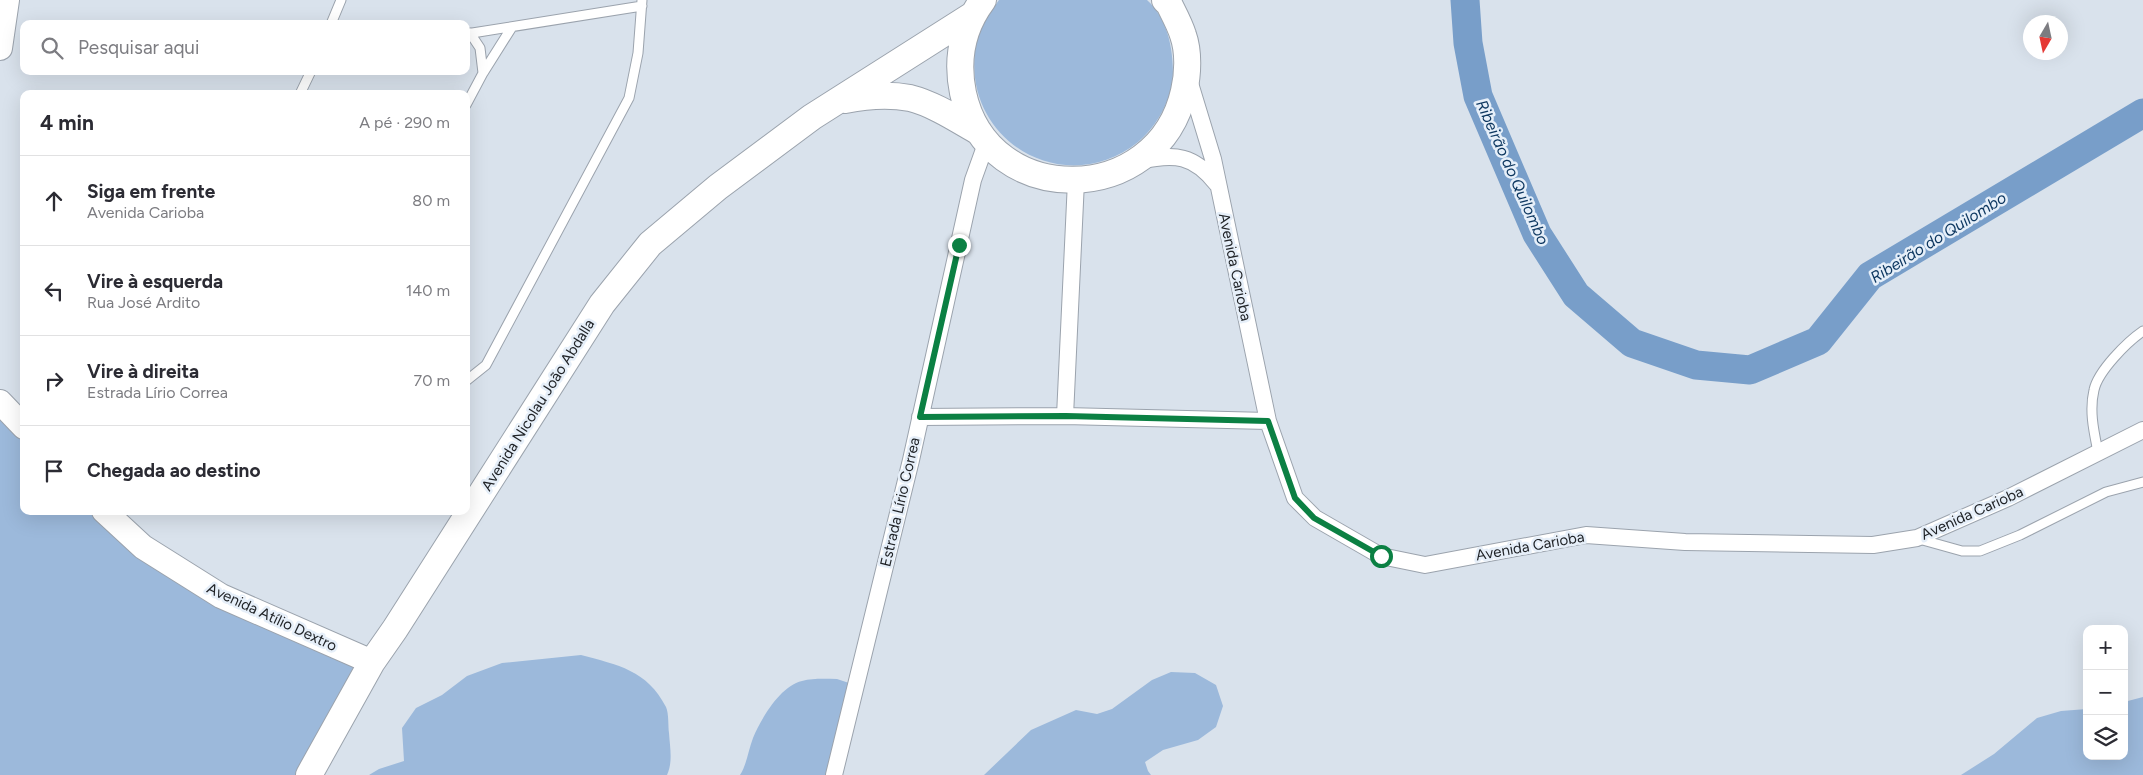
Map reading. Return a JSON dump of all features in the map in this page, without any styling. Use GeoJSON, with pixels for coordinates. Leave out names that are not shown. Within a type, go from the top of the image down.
{"type":"FeatureCollection","features":[{"type":"Feature","properties":{"kind":"main road"},"geometry":{"type":"LineString","coordinates":[[1165,0],[1169,4],[1184,36]]}},
{"type":"Feature","properties":{"kind":"main road"},"geometry":{"type":"LineString","coordinates":[[977,8],[961,44],[959,75],[966,105],[983,137],[1005,159],[1027,171],[1051,179],[1076,181],[1109,176],[1139,160],[1164,138],[1180,108],[1188,76],[1184,36],[1189,0]]}},
{"type":"Feature","properties":{"kind":"main road","name":"Avenida Nicolau João Abdalla"},"geometry":{"type":"LineString","coordinates":[[470,511],[602,304],[650,244],[718,187],[812,118],[977,8]]}},
{"type":"Feature","properties":{"kind":"main road","name":"Avenida Nicolau João Abdalla"},"geometry":{"type":"LineString","coordinates":[[841,100],[868,96],[910,98],[940,110],[983,137]]}},
{"type":"Feature","properties":{"kind":"main road","name":"Avenida Nicolau João Abdalla"},"geometry":{"type":"LineString","coordinates":[[308,775],[372,662],[468,515]]}},
{"type":"Feature","properties":{"kind":"street"},"geometry":{"type":"LineString","coordinates":[[0,48],[7,0]]}},
{"type":"Feature","properties":{"kind":"street","name":"Avenida Carioba"},"geometry":{"type":"LineString","coordinates":[[1188,76],[1211,152],[1268,421],[1295,498],[1314,518],[1381,556],[1424,565],[1586,535],[1685,542],[1873,545],[1916,538],[2008,498],[2143,430]]}},
{"type":"Feature","properties":{"kind":"street","name":"Estrada Lírio Correa"},"geometry":{"type":"LineString","coordinates":[[834,775],[920,417],[983,137]]}},
{"type":"Feature","properties":{"kind":"street"},"geometry":{"type":"LineString","coordinates":[[1139,160],[1168,157],[1195,162],[1205,169],[1217,184]]}},
{"type":"Feature","properties":{"kind":"street"},"geometry":{"type":"LineString","coordinates":[[1066,416],[1076,181]]}},
{"type":"Feature","properties":{"kind":"street"},"geometry":{"type":"LineString","coordinates":[[0,402],[20,423]]}},
{"type":"Feature","properties":{"kind":"street"},"geometry":{"type":"LineString","coordinates":[[920,417],[1066,416],[1268,421]]}},
{"type":"Feature","properties":{"kind":"street","name":"Avenida Atílio Dextro"},"geometry":{"type":"LineString","coordinates":[[108,515],[143,547],[221,596],[372,662]]}},
{"type":"Feature","properties":{"kind":"lane"},"geometry":{"type":"LineString","coordinates":[[334,20],[341,0]]}},
{"type":"Feature","properties":{"kind":"lane"},"geometry":{"type":"LineString","coordinates":[[470,34],[512,28],[642,3],[638,54],[629,98],[486,365],[470,377]]}},
{"type":"Feature","properties":{"kind":"lane"},"geometry":{"type":"LineString","coordinates":[[470,97],[483,73],[512,28]]}},
{"type":"Feature","properties":{"kind":"lane"},"geometry":{"type":"LineString","coordinates":[[470,36],[480,48],[483,73]]}},
{"type":"Feature","properties":{"kind":"lane"},"geometry":{"type":"LineString","coordinates":[[302,90],[309,75]]}},
{"type":"Feature","properties":{"kind":"lane"},"geometry":{"type":"LineString","coordinates":[[2098,452],[2092,416],[2094,389],[2114,359],[2143,331]]}},
{"type":"Feature","properties":{"kind":"lane"},"geometry":{"type":"LineString","coordinates":[[1916,538],[1962,551],[1980,551],[2020,535],[2106,492],[2143,482]]}},
{"type":"Feature","properties":{"kind":"shaded area"},"geometry":{"type":"Polygon","coordinates":[[[999,0],[1147,0],[1160,15],[1168,34],[1172,53],[1173,73],[1167,102],[1152,128],[1138,142],[1110,159],[1081,165],[1052,163],[1025,153],[1003,136],[986,112],[976,84],[975,51],[978,37],[984,24],[999,0]]]}},
{"type":"Feature","properties":{"kind":"shaded area"},"geometry":{"type":"Polygon","coordinates":[[[0,402],[20,423],[20,515],[111,515],[359,667],[304,775],[0,775],[0,402]]]}},
{"type":"Feature","properties":{"kind":"shaded area"},"geometry":{"type":"Polygon","coordinates":[[[581,655],[630,671],[641,677],[658,695],[666,707],[668,716],[671,755],[667,775],[369,775],[379,769],[404,761],[402,728],[416,708],[442,695],[467,676],[502,663],[581,655]]]}},
{"type":"Feature","properties":{"kind":"shaded area"},"geometry":{"type":"Polygon","coordinates":[[[1171,672],[1195,673],[1216,685],[1223,706],[1216,727],[1198,740],[1163,750],[1145,762],[1151,775],[984,775],[1031,730],[1076,710],[1097,714],[1112,709],[1152,680],[1171,672]]]}},
{"type":"Feature","properties":{"kind":"shaded area"},"geometry":{"type":"Polygon","coordinates":[[[837,679],[852,684],[840,775],[740,775],[756,730],[772,704],[786,689],[802,681],[837,679]]]}},
{"type":"Feature","properties":{"kind":"shaded area"},"geometry":{"type":"Polygon","coordinates":[[[2143,697],[2143,775],[1961,775],[1994,754],[2037,718],[2061,711],[2083,709],[2083,760],[2128,760],[2128,701],[2143,697]]]}},
{"type":"Feature","properties":{"kind":"waterway","name":"Ribeirão do Quilombo"},"geometry":{"type":"LineString","coordinates":[[1465,0],[1468,43],[1478,96],[1537,234],[1576,295],[1632,343],[1696,365],[1750,370],[1818,341],[1870,276],[2143,113]]}},
{"type":"Feature","properties":{"kind":"route"},"geometry":{"type":"LineString","coordinates":[[959,245],[920,417],[1066,416],[1268,421],[1295,498],[1314,518],[1381,556]]}}]}
